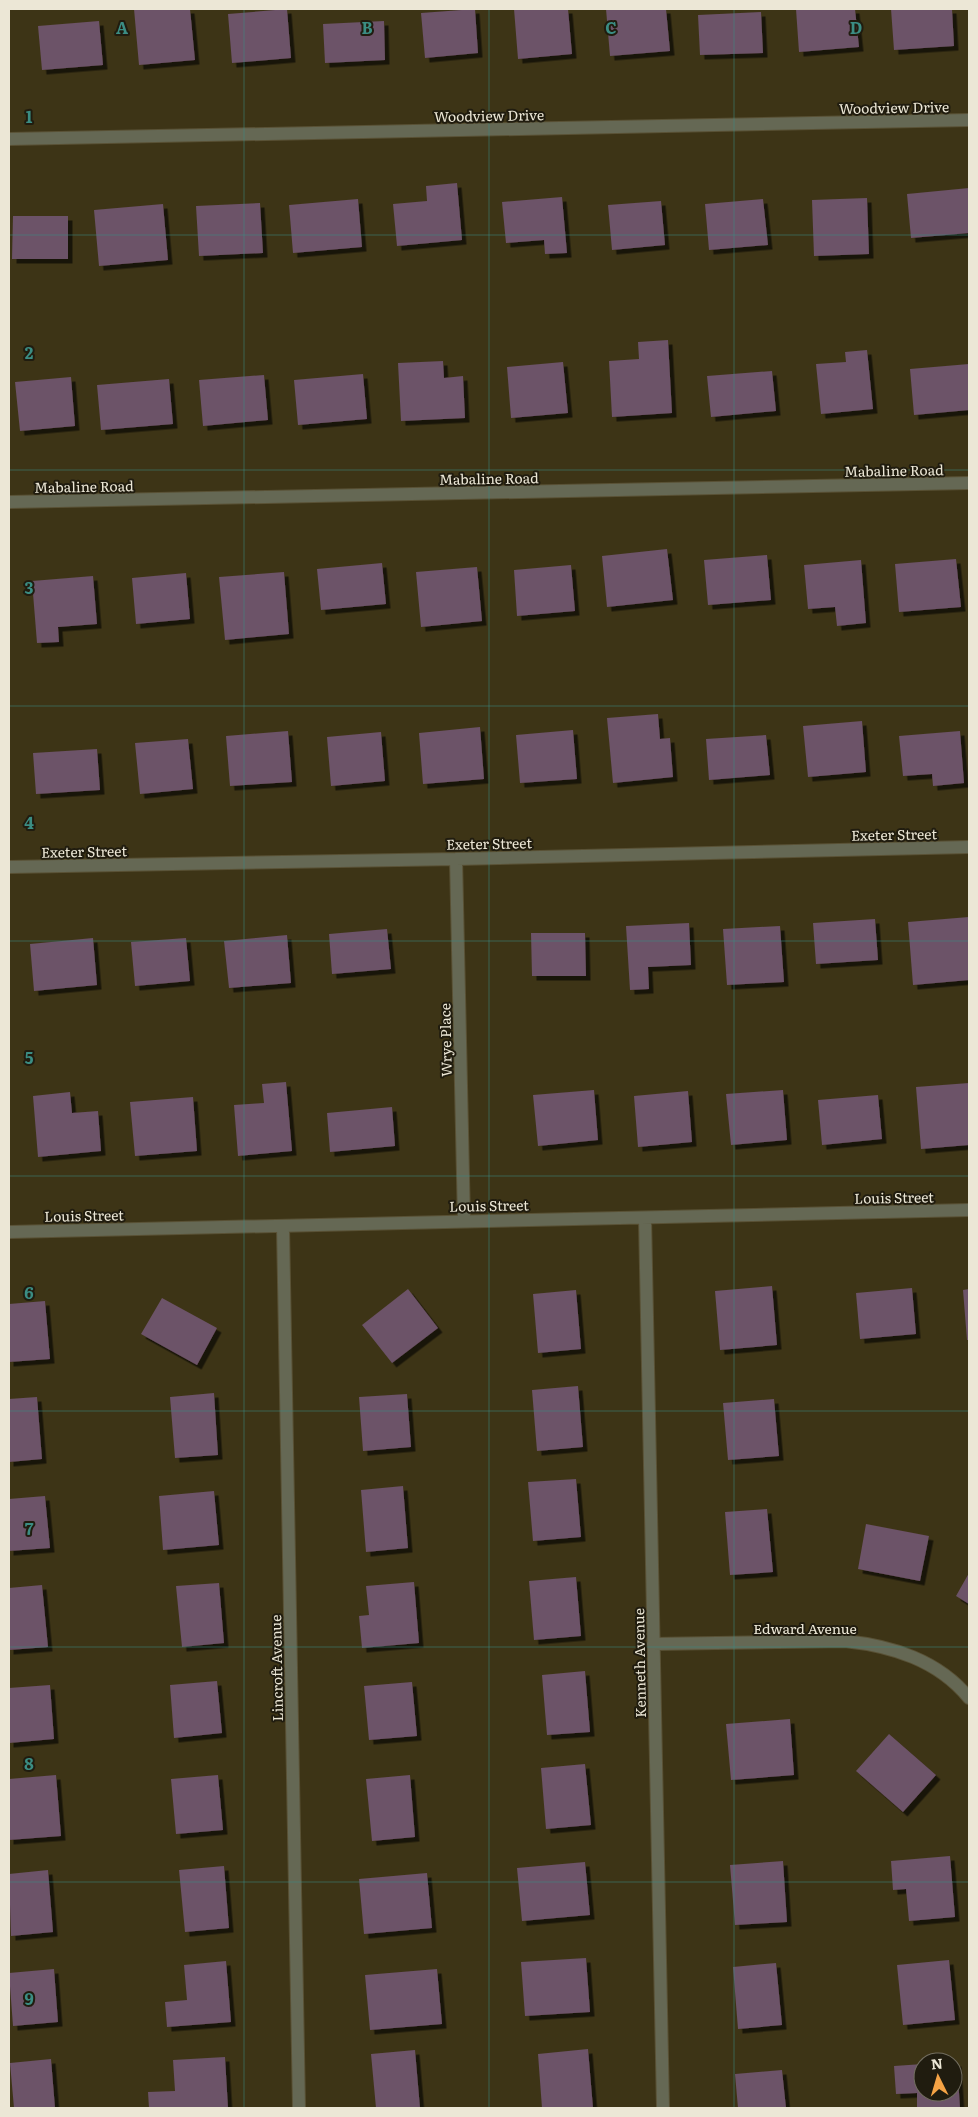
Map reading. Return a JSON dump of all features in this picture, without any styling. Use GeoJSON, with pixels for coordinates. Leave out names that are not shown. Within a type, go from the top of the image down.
{"type":"FeatureCollection","features":[{"type":"Feature","properties":{"kind":"street","name":"Woodview Drive"},"geometry":{"type":"LineString","coordinates":[[9,139],[969,120]]}},
{"type":"Feature","properties":{"kind":"street","name":"Mabaline Road"},"geometry":{"type":"LineString","coordinates":[[9,502],[969,483]]}},
{"type":"Feature","properties":{"kind":"street","name":"Exeter Street"},"geometry":{"type":"LineString","coordinates":[[9,867],[969,847]]}},
{"type":"Feature","properties":{"kind":"street","name":"Wrye Place"},"geometry":{"type":"LineString","coordinates":[[456,859],[464,1221]]}},
{"type":"Feature","properties":{"kind":"street","name":"Louis Street"},"geometry":{"type":"LineString","coordinates":[[9,1232],[969,1210]]}},
{"type":"Feature","properties":{"kind":"street","name":"Kenneth Avenue"},"geometry":{"type":"LineString","coordinates":[[644,1218],[663,2108]]}},
{"type":"Feature","properties":{"kind":"street","name":"Lincroft Avenue"},"geometry":{"type":"LineString","coordinates":[[283,1227],[299,2108]]}},
{"type":"Feature","properties":{"kind":"street","name":"Edward Avenue"},"geometry":{"type":"LineString","coordinates":[[653,1644],[845,1641],[868,1644],[890,1648],[933,1667],[952,1679],[969,1698]]}},
{"type":"Feature","properties":{"kind":"building"},"geometry":{"type":"Polygon","coordinates":[[[134,9],[190,9],[195,60],[139,65],[134,9]]]}},
{"type":"Feature","properties":{"kind":"building"},"geometry":{"type":"Polygon","coordinates":[[[287,9],[291,58],[232,63],[228,14],[287,9]]]}},
{"type":"Feature","properties":{"kind":"building"},"geometry":{"type":"Polygon","coordinates":[[[475,9],[478,53],[425,58],[421,13],[475,9]]]}},
{"type":"Feature","properties":{"kind":"building"},"geometry":{"type":"Polygon","coordinates":[[[514,9],[568,9],[572,54],[518,59],[514,9]]]}},
{"type":"Feature","properties":{"kind":"building"},"geometry":{"type":"Polygon","coordinates":[[[606,9],[666,9],[670,51],[610,56],[606,9]]]}},
{"type":"Feature","properties":{"kind":"building"},"geometry":{"type":"Polygon","coordinates":[[[796,9],[855,9],[859,47],[799,52],[796,9]]]}},
{"type":"Feature","properties":{"kind":"building"},"geometry":{"type":"Polygon","coordinates":[[[891,9],[952,9],[954,46],[894,50],[891,9]]]}},
{"type":"Feature","properties":{"kind":"building"},"geometry":{"type":"Polygon","coordinates":[[[761,12],[763,53],[700,55],[698,15],[761,12]]]}},
{"type":"Feature","properties":{"kind":"building"},"geometry":{"type":"Polygon","coordinates":[[[99,21],[103,65],[42,70],[38,26],[99,21]]]}},
{"type":"Feature","properties":{"kind":"building"},"geometry":{"type":"Polygon","coordinates":[[[384,21],[385,60],[325,63],[323,24],[384,21]]]}},
{"type":"Feature","properties":{"kind":"building"},"geometry":{"type":"Polygon","coordinates":[[[457,183],[462,240],[397,246],[393,204],[427,201],[426,186],[457,183]]]}},
{"type":"Feature","properties":{"kind":"building"},"geometry":{"type":"Polygon","coordinates":[[[969,188],[969,233],[911,238],[907,194],[969,188]]]}},
{"type":"Feature","properties":{"kind":"building"},"geometry":{"type":"Polygon","coordinates":[[[562,197],[567,253],[545,254],[544,240],[506,243],[502,202],[562,197]]]}},
{"type":"Feature","properties":{"kind":"building"},"geometry":{"type":"Polygon","coordinates":[[[867,198],[869,254],[814,256],[812,200],[867,198]]]}},
{"type":"Feature","properties":{"kind":"building"},"geometry":{"type":"Polygon","coordinates":[[[358,199],[362,247],[293,253],[289,205],[358,199]]]}},
{"type":"Feature","properties":{"kind":"building"},"geometry":{"type":"Polygon","coordinates":[[[763,199],[768,245],[709,250],[705,204],[763,199]]]}},
{"type":"Feature","properties":{"kind":"building"},"geometry":{"type":"Polygon","coordinates":[[[661,201],[665,245],[612,250],[608,205],[661,201]]]}},
{"type":"Feature","properties":{"kind":"building"},"geometry":{"type":"Polygon","coordinates":[[[260,203],[263,253],[199,256],[196,206],[260,203]]]}},
{"type":"Feature","properties":{"kind":"building"},"geometry":{"type":"Polygon","coordinates":[[[163,204],[168,260],[99,266],[94,210],[163,204]]]}},
{"type":"Feature","properties":{"kind":"building"},"geometry":{"type":"Polygon","coordinates":[[[13,216],[68,216],[68,259],[12,259],[13,216]]]}},
{"type":"Feature","properties":{"kind":"building"},"geometry":{"type":"Polygon","coordinates":[[[668,340],[672,413],[612,417],[609,361],[639,359],[638,342],[668,340]]]}},
{"type":"Feature","properties":{"kind":"building"},"geometry":{"type":"Polygon","coordinates":[[[867,350],[873,409],[821,414],[816,364],[846,362],[845,352],[867,350]]]}},
{"type":"Feature","properties":{"kind":"building"},"geometry":{"type":"Polygon","coordinates":[[[443,361],[444,378],[463,376],[465,418],[401,421],[398,363],[443,361]]]}},
{"type":"Feature","properties":{"kind":"building"},"geometry":{"type":"Polygon","coordinates":[[[563,362],[568,413],[511,418],[507,367],[563,362]]]}},
{"type":"Feature","properties":{"kind":"building"},"geometry":{"type":"Polygon","coordinates":[[[969,364],[969,410],[914,415],[910,369],[969,364]]]}},
{"type":"Feature","properties":{"kind":"building"},"geometry":{"type":"Polygon","coordinates":[[[772,371],[776,411],[711,417],[707,376],[772,371]]]}},
{"type":"Feature","properties":{"kind":"building"},"geometry":{"type":"Polygon","coordinates":[[[363,374],[367,419],[298,425],[294,380],[363,374]]]}},
{"type":"Feature","properties":{"kind":"building"},"geometry":{"type":"Polygon","coordinates":[[[264,375],[268,420],[203,426],[199,380],[264,375]]]}},
{"type":"Feature","properties":{"kind":"building"},"geometry":{"type":"Polygon","coordinates":[[[71,377],[75,426],[20,431],[15,382],[71,377]]]}},
{"type":"Feature","properties":{"kind":"building"},"geometry":{"type":"Polygon","coordinates":[[[169,379],[173,424],[101,430],[97,385],[169,379]]]}},
{"type":"Feature","properties":{"kind":"building"},"geometry":{"type":"Polygon","coordinates":[[[667,549],[673,600],[607,607],[602,556],[667,549]]]}},
{"type":"Feature","properties":{"kind":"building"},"geometry":{"type":"Polygon","coordinates":[[[767,555],[771,600],[708,605],[704,560],[767,555]]]}},
{"type":"Feature","properties":{"kind":"building"},"geometry":{"type":"Polygon","coordinates":[[[956,559],[961,607],[899,612],[895,564],[956,559]]]}},
{"type":"Feature","properties":{"kind":"building"},"geometry":{"type":"Polygon","coordinates":[[[861,560],[866,623],[837,626],[835,607],[808,609],[804,565],[861,560]]]}},
{"type":"Feature","properties":{"kind":"building"},"geometry":{"type":"Polygon","coordinates":[[[382,563],[386,604],[321,610],[317,569],[382,563]]]}},
{"type":"Feature","properties":{"kind":"building"},"geometry":{"type":"Polygon","coordinates":[[[571,565],[575,611],[517,616],[514,570],[571,565]]]}},
{"type":"Feature","properties":{"kind":"building"},"geometry":{"type":"Polygon","coordinates":[[[477,567],[482,621],[421,627],[416,572],[477,567]]]}},
{"type":"Feature","properties":{"kind":"building"},"geometry":{"type":"Polygon","coordinates":[[[284,572],[289,634],[225,640],[219,577],[284,572]]]}},
{"type":"Feature","properties":{"kind":"building"},"geometry":{"type":"Polygon","coordinates":[[[186,573],[190,619],[136,624],[132,578],[186,573]]]}},
{"type":"Feature","properties":{"kind":"building"},"geometry":{"type":"Polygon","coordinates":[[[93,576],[97,624],[58,627],[59,642],[37,643],[32,581],[93,576]]]}},
{"type":"Feature","properties":{"kind":"building"},"geometry":{"type":"Polygon","coordinates":[[[658,714],[660,739],[670,738],[673,777],[613,783],[607,718],[658,714]]]}},
{"type":"Feature","properties":{"kind":"building"},"geometry":{"type":"Polygon","coordinates":[[[862,721],[866,772],[808,777],[803,726],[862,721]]]}},
{"type":"Feature","properties":{"kind":"building"},"geometry":{"type":"Polygon","coordinates":[[[480,727],[484,779],[423,784],[419,733],[480,727]]]}},
{"type":"Feature","properties":{"kind":"building"},"geometry":{"type":"Polygon","coordinates":[[[573,730],[577,779],[520,783],[516,735],[573,730]]]}},
{"type":"Feature","properties":{"kind":"building"},"geometry":{"type":"Polygon","coordinates":[[[288,731],[292,782],[230,786],[226,736],[288,731]]]}},
{"type":"Feature","properties":{"kind":"building"},"geometry":{"type":"Polygon","coordinates":[[[960,731],[964,783],[933,786],[932,774],[903,776],[899,736],[960,731]]]}},
{"type":"Feature","properties":{"kind":"building"},"geometry":{"type":"Polygon","coordinates":[[[381,732],[385,781],[331,786],[327,737],[381,732]]]}},
{"type":"Feature","properties":{"kind":"building"},"geometry":{"type":"Polygon","coordinates":[[[766,735],[770,775],[709,780],[706,739],[766,735]]]}},
{"type":"Feature","properties":{"kind":"building"},"geometry":{"type":"Polygon","coordinates":[[[188,739],[193,789],[140,794],[135,743],[188,739]]]}},
{"type":"Feature","properties":{"kind":"building"},"geometry":{"type":"Polygon","coordinates":[[[97,749],[100,790],[36,794],[33,753],[97,749]]]}},
{"type":"Feature","properties":{"kind":"building"},"geometry":{"type":"Polygon","coordinates":[[[969,917],[969,980],[913,985],[908,922],[969,917]]]}},
{"type":"Feature","properties":{"kind":"building"},"geometry":{"type":"Polygon","coordinates":[[[875,919],[878,960],[816,964],[813,923],[875,919]]]}},
{"type":"Feature","properties":{"kind":"building"},"geometry":{"type":"Polygon","coordinates":[[[689,923],[691,965],[648,967],[649,989],[630,990],[626,926],[689,923]]]}},
{"type":"Feature","properties":{"kind":"building"},"geometry":{"type":"Polygon","coordinates":[[[780,926],[784,982],[727,985],[723,929],[780,926]]]}},
{"type":"Feature","properties":{"kind":"building"},"geometry":{"type":"Polygon","coordinates":[[[387,929],[391,969],[332,974],[329,934],[387,929]]]}},
{"type":"Feature","properties":{"kind":"building"},"geometry":{"type":"Polygon","coordinates":[[[531,933],[585,933],[586,976],[532,976],[531,933]]]}},
{"type":"Feature","properties":{"kind":"building"},"geometry":{"type":"Polygon","coordinates":[[[287,935],[291,983],[229,988],[224,941],[287,935]]]}},
{"type":"Feature","properties":{"kind":"building"},"geometry":{"type":"Polygon","coordinates":[[[93,938],[97,985],[34,991],[30,944],[93,938]]]}},
{"type":"Feature","properties":{"kind":"building"},"geometry":{"type":"Polygon","coordinates":[[[186,938],[190,981],[135,986],[131,942],[186,938]]]}},
{"type":"Feature","properties":{"kind":"building"},"geometry":{"type":"Polygon","coordinates":[[[286,1082],[292,1151],[238,1156],[234,1105],[264,1103],[262,1084],[286,1082]]]}},
{"type":"Feature","properties":{"kind":"building"},"geometry":{"type":"Polygon","coordinates":[[[969,1083],[969,1145],[921,1149],[916,1087],[969,1083]]]}},
{"type":"Feature","properties":{"kind":"building"},"geometry":{"type":"Polygon","coordinates":[[[594,1090],[598,1140],[538,1146],[533,1095],[594,1090]]]}},
{"type":"Feature","properties":{"kind":"building"},"geometry":{"type":"Polygon","coordinates":[[[783,1090],[787,1140],[731,1145],[726,1094],[783,1090]]]}},
{"type":"Feature","properties":{"kind":"building"},"geometry":{"type":"Polygon","coordinates":[[[688,1091],[692,1142],[638,1147],[634,1096],[688,1091]]]}},
{"type":"Feature","properties":{"kind":"building"},"geometry":{"type":"Polygon","coordinates":[[[70,1092],[72,1113],[98,1111],[101,1151],[38,1157],[33,1096],[70,1092]]]}},
{"type":"Feature","properties":{"kind":"building"},"geometry":{"type":"Polygon","coordinates":[[[878,1095],[882,1139],[822,1145],[818,1100],[878,1095]]]}},
{"type":"Feature","properties":{"kind":"building"},"geometry":{"type":"Polygon","coordinates":[[[193,1097],[197,1151],[135,1156],[130,1102],[193,1097]]]}},
{"type":"Feature","properties":{"kind":"building"},"geometry":{"type":"Polygon","coordinates":[[[392,1107],[395,1146],[330,1152],[327,1113],[392,1107]]]}},
{"type":"Feature","properties":{"kind":"building"},"geometry":{"type":"Polygon","coordinates":[[[772,1286],[777,1345],[720,1350],[715,1291],[772,1286]]]}},
{"type":"Feature","properties":{"kind":"building"},"geometry":{"type":"Polygon","coordinates":[[[912,1288],[916,1334],[860,1339],[856,1293],[912,1288]]]}},
{"type":"Feature","properties":{"kind":"building"},"geometry":{"type":"Polygon","coordinates":[[[408,1289],[438,1328],[392,1363],[362,1325],[408,1289]]]}},
{"type":"Feature","properties":{"kind":"building"},"geometry":{"type":"Polygon","coordinates":[[[969,1289],[969,1340],[967,1340],[963,1290],[969,1289]]]}},
{"type":"Feature","properties":{"kind":"building"},"geometry":{"type":"Polygon","coordinates":[[[576,1290],[581,1349],[538,1353],[533,1294],[576,1290]]]}},
{"type":"Feature","properties":{"kind":"building"},"geometry":{"type":"Polygon","coordinates":[[[162,1298],[217,1328],[197,1365],[141,1334],[162,1298]]]}},
{"type":"Feature","properties":{"kind":"building"},"geometry":{"type":"Polygon","coordinates":[[[45,1301],[50,1359],[9,1362],[9,1304],[45,1301]]]}},
{"type":"Feature","properties":{"kind":"building"},"geometry":{"type":"Polygon","coordinates":[[[578,1386],[583,1447],[537,1451],[532,1390],[578,1386]]]}},
{"type":"Feature","properties":{"kind":"building"},"geometry":{"type":"Polygon","coordinates":[[[214,1393],[218,1455],[175,1458],[170,1397],[214,1393]]]}},
{"type":"Feature","properties":{"kind":"building"},"geometry":{"type":"Polygon","coordinates":[[[407,1394],[411,1447],[363,1451],[359,1397],[407,1394]]]}},
{"type":"Feature","properties":{"kind":"building"},"geometry":{"type":"Polygon","coordinates":[[[37,1397],[42,1459],[9,1462],[9,1399],[37,1397]]]}},
{"type":"Feature","properties":{"kind":"building"},"geometry":{"type":"Polygon","coordinates":[[[774,1399],[779,1456],[728,1460],[723,1403],[774,1399]]]}},
{"type":"Feature","properties":{"kind":"building"},"geometry":{"type":"Polygon","coordinates":[[[576,1479],[581,1537],[533,1541],[528,1482],[576,1479]]]}},
{"type":"Feature","properties":{"kind":"building"},"geometry":{"type":"Polygon","coordinates":[[[403,1486],[408,1548],[366,1552],[361,1490],[403,1486]]]}},
{"type":"Feature","properties":{"kind":"building"},"geometry":{"type":"Polygon","coordinates":[[[214,1491],[219,1545],[163,1550],[159,1496],[214,1491]]]}},
{"type":"Feature","properties":{"kind":"building"},"geometry":{"type":"Polygon","coordinates":[[[45,1496],[50,1548],[9,1551],[9,1499],[45,1496]]]}},
{"type":"Feature","properties":{"kind":"building"},"geometry":{"type":"Polygon","coordinates":[[[767,1509],[773,1572],[730,1575],[725,1512],[767,1509]]]}},
{"type":"Feature","properties":{"kind":"building"},"geometry":{"type":"Polygon","coordinates":[[[866,1524],[929,1536],[920,1581],[858,1569],[866,1524]]]}},
{"type":"Feature","properties":{"kind":"building"},"geometry":{"type":"Polygon","coordinates":[[[969,1573],[969,1604],[956,1596],[969,1573]]]}},
{"type":"Feature","properties":{"kind":"building"},"geometry":{"type":"Polygon","coordinates":[[[576,1577],[581,1636],[534,1640],[529,1581],[576,1577]]]}},
{"type":"Feature","properties":{"kind":"building"},"geometry":{"type":"Polygon","coordinates":[[[414,1582],[419,1643],[362,1648],[359,1616],[369,1615],[366,1586],[414,1582]]]}},
{"type":"Feature","properties":{"kind":"building"},"geometry":{"type":"Polygon","coordinates":[[[219,1583],[224,1643],[182,1647],[176,1586],[219,1583]]]}},
{"type":"Feature","properties":{"kind":"building"},"geometry":{"type":"Polygon","coordinates":[[[42,1585],[48,1647],[9,1650],[9,1588],[42,1585]]]}},
{"type":"Feature","properties":{"kind":"building"},"geometry":{"type":"Polygon","coordinates":[[[585,1671],[590,1732],[547,1735],[542,1675],[585,1671]]]}},
{"type":"Feature","properties":{"kind":"building"},"geometry":{"type":"Polygon","coordinates":[[[217,1681],[222,1733],[174,1738],[170,1685],[217,1681]]]}},
{"type":"Feature","properties":{"kind":"building"},"geometry":{"type":"Polygon","coordinates":[[[412,1682],[417,1736],[369,1740],[364,1686],[412,1682]]]}},
{"type":"Feature","properties":{"kind":"building"},"geometry":{"type":"Polygon","coordinates":[[[50,1685],[54,1739],[9,1743],[9,1688],[50,1685]]]}},
{"type":"Feature","properties":{"kind":"building"},"geometry":{"type":"Polygon","coordinates":[[[790,1719],[794,1775],[731,1780],[726,1724],[790,1719]]]}},
{"type":"Feature","properties":{"kind":"building"},"geometry":{"type":"Polygon","coordinates":[[[889,1734],[936,1775],[903,1812],[856,1771],[889,1734]]]}},
{"type":"Feature","properties":{"kind":"building"},"geometry":{"type":"Polygon","coordinates":[[[585,1764],[591,1825],[546,1829],[541,1768],[585,1764]]]}},
{"type":"Feature","properties":{"kind":"building"},"geometry":{"type":"Polygon","coordinates":[[[56,1775],[61,1836],[9,1840],[9,1779],[56,1775]]]}},
{"type":"Feature","properties":{"kind":"building"},"geometry":{"type":"Polygon","coordinates":[[[218,1775],[223,1830],[176,1834],[171,1779],[218,1775]]]}},
{"type":"Feature","properties":{"kind":"building"},"geometry":{"type":"Polygon","coordinates":[[[410,1775],[415,1837],[372,1841],[366,1779],[410,1775]]]}},
{"type":"Feature","properties":{"kind":"building"},"geometry":{"type":"Polygon","coordinates":[[[950,1856],[955,1917],[909,1921],[906,1889],[893,1890],[891,1861],[950,1856]]]}},
{"type":"Feature","properties":{"kind":"building"},"geometry":{"type":"Polygon","coordinates":[[[783,1861],[787,1922],[735,1925],[730,1865],[783,1861]]]}},
{"type":"Feature","properties":{"kind":"building"},"geometry":{"type":"Polygon","coordinates":[[[585,1862],[590,1915],[522,1921],[517,1868],[585,1862]]]}},
{"type":"Feature","properties":{"kind":"building"},"geometry":{"type":"Polygon","coordinates":[[[224,1866],[229,1928],[185,1932],[179,1870],[224,1866]]]}},
{"type":"Feature","properties":{"kind":"building"},"geometry":{"type":"Polygon","coordinates":[[[48,1870],[53,1932],[11,1936],[9,1874],[48,1870]]]}},
{"type":"Feature","properties":{"kind":"building"},"geometry":{"type":"Polygon","coordinates":[[[427,1873],[432,1928],[364,1934],[359,1879],[427,1873]]]}},
{"type":"Feature","properties":{"kind":"building"},"geometry":{"type":"Polygon","coordinates":[[[586,1958],[590,2012],[525,2016],[521,1962],[586,1958]]]}},
{"type":"Feature","properties":{"kind":"building"},"geometry":{"type":"Polygon","coordinates":[[[949,1960],[955,2020],[903,2025],[897,1965],[949,1960]]]}},
{"type":"Feature","properties":{"kind":"building"},"geometry":{"type":"Polygon","coordinates":[[[226,1961],[231,2022],[167,2027],[165,2002],[187,2000],[184,1965],[226,1961]]]}},
{"type":"Feature","properties":{"kind":"building"},"geometry":{"type":"Polygon","coordinates":[[[776,1963],[782,2025],[738,2029],[733,1967],[776,1963]]]}},
{"type":"Feature","properties":{"kind":"building"},"geometry":{"type":"Polygon","coordinates":[[[54,1969],[58,2022],[13,2026],[9,1973],[54,1969]]]}},
{"type":"Feature","properties":{"kind":"building"},"geometry":{"type":"Polygon","coordinates":[[[437,1969],[442,2024],[370,2030],[365,1975],[437,1969]]]}},
{"type":"Feature","properties":{"kind":"building"},"geometry":{"type":"Polygon","coordinates":[[[588,2049],[593,2108],[542,2108],[538,2054],[588,2049]]]}},
{"type":"Feature","properties":{"kind":"building"},"geometry":{"type":"Polygon","coordinates":[[[415,2050],[420,2108],[376,2108],[371,2054],[415,2050]]]}},
{"type":"Feature","properties":{"kind":"building"},"geometry":{"type":"Polygon","coordinates":[[[225,2057],[228,2108],[149,2108],[148,2092],[175,2091],[173,2060],[225,2057]]]}},
{"type":"Feature","properties":{"kind":"building"},"geometry":{"type":"Polygon","coordinates":[[[51,2059],[55,2108],[14,2108],[10,2063],[51,2059]]]}},
{"type":"Feature","properties":{"kind":"building"},"geometry":{"type":"Polygon","coordinates":[[[913,2065],[913,2093],[896,2094],[894,2066],[913,2065]]]}},
{"type":"Feature","properties":{"kind":"building"},"geometry":{"type":"Polygon","coordinates":[[[782,2070],[786,2108],[738,2108],[735,2074],[782,2070]]]}},
{"type":"Feature","properties":{"kind":"building"},"geometry":{"type":"Polygon","coordinates":[[[917,2102],[960,2102],[960,2108],[917,2108],[917,2102]]]}}]}
